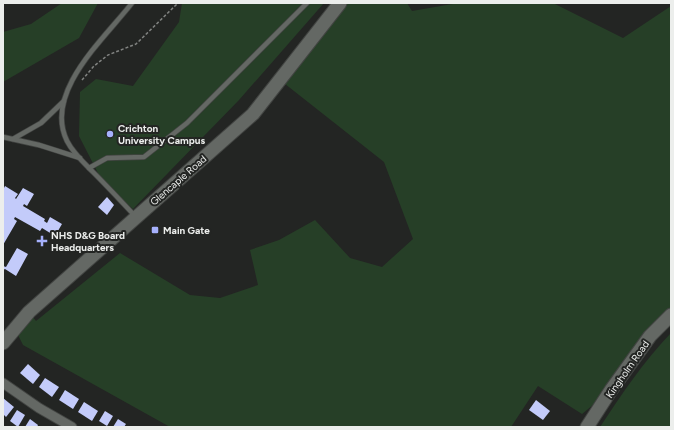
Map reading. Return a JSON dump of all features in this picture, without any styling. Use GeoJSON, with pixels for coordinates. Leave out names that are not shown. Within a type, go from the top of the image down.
{"type":"FeatureCollection","features":[{"type":"Feature","properties":{"kind":"main road","name":"Glencaple Road"},"geometry":{"type":"LineString","coordinates":[[3,343],[29,312],[253,114],[340,3]]}},
{"type":"Feature","properties":{"kind":"main road","name":"Kingholm Road"},"geometry":{"type":"LineString","coordinates":[[587,427],[611,390],[650,336],[671,315]]}},
{"type":"Feature","properties":{"kind":"street"},"geometry":{"type":"LineString","coordinates":[[3,382],[38,408],[72,427]]}},
{"type":"Feature","properties":{"kind":"lane"},"geometry":{"type":"LineString","coordinates":[[132,3],[79,67],[69,85],[64,102],[62,122],[67,141],[80,158],[136,217]]}},
{"type":"Feature","properties":{"kind":"lane"},"geometry":{"type":"LineString","coordinates":[[89,168],[107,158],[144,157],[187,122],[307,3]]}},
{"type":"Feature","properties":{"kind":"lane"},"geometry":{"type":"LineString","coordinates":[[13,139],[41,123],[64,102]]}},
{"type":"Feature","properties":{"kind":"lane"},"geometry":{"type":"LineString","coordinates":[[3,136],[80,158]]}},
{"type":"Feature","properties":{"kind":"path"},"geometry":{"type":"LineString","coordinates":[[79,84],[94,66],[108,55],[136,44],[178,3]]}},
{"type":"Feature","properties":{"kind":"green space"},"geometry":{"type":"Polygon","coordinates":[[[62,3],[98,3],[79,38],[3,82],[3,32],[31,24],[62,3]]]}},
{"type":"Feature","properties":{"kind":"green space"},"geometry":{"type":"Polygon","coordinates":[[[182,3],[324,3],[239,100],[133,209],[102,181],[79,136],[80,92],[96,79],[133,86],[179,22],[182,3]]]}},
{"type":"Feature","properties":{"kind":"green space"},"geometry":{"type":"Polygon","coordinates":[[[340,3],[407,3],[412,11],[458,3],[553,3],[623,38],[671,6],[671,315],[611,390],[582,414],[538,386],[511,427],[170,427],[23,345],[15,329],[29,312],[36,321],[120,253],[190,295],[220,298],[258,285],[250,250],[279,240],[315,220],[350,258],[382,267],[413,239],[384,162],[280,80],[340,3]]]}},
{"type":"Feature","properties":{"kind":"green space"},"geometry":{"type":"Polygon","coordinates":[[[671,333],[671,427],[600,427],[642,367],[671,333]]]}},
{"type":"Feature","properties":{"kind":"building"},"geometry":{"type":"Polygon","coordinates":[[[5,186],[18,194],[15,198],[16,199],[23,188],[34,194],[27,206],[24,204],[23,206],[45,219],[44,221],[47,223],[50,217],[62,224],[55,236],[42,228],[40,231],[15,217],[14,219],[17,221],[3,245],[3,190],[5,186]]]}},
{"type":"Feature","properties":{"kind":"building"},"geometry":{"type":"Polygon","coordinates":[[[107,197],[114,205],[107,215],[98,207],[107,197]]]}},
{"type":"Feature","properties":{"kind":"building"},"geometry":{"type":"Polygon","coordinates":[[[17,248],[28,254],[16,276],[5,269],[3,270],[3,266],[6,267],[17,248]]]}},
{"type":"Feature","properties":{"kind":"building"},"geometry":{"type":"Polygon","coordinates":[[[28,364],[40,375],[33,384],[20,373],[28,364]]]}},
{"type":"Feature","properties":{"kind":"building"},"geometry":{"type":"Polygon","coordinates":[[[45,378],[59,387],[52,397],[39,387],[45,378]]]}},
{"type":"Feature","properties":{"kind":"building"},"geometry":{"type":"Polygon","coordinates":[[[65,390],[79,399],[73,409],[59,400],[65,390]]]}},
{"type":"Feature","properties":{"kind":"building"},"geometry":{"type":"Polygon","coordinates":[[[3,398],[14,407],[6,417],[3,414],[3,398]]]}},
{"type":"Feature","properties":{"kind":"building"},"geometry":{"type":"Polygon","coordinates":[[[536,400],[550,411],[543,420],[529,410],[536,400]]]}},
{"type":"Feature","properties":{"kind":"building"},"geometry":{"type":"Polygon","coordinates":[[[84,402],[98,411],[92,421],[78,412],[84,402]]]}},
{"type":"Feature","properties":{"kind":"building"},"geometry":{"type":"Polygon","coordinates":[[[17,410],[25,415],[18,427],[10,421],[17,410]]]}},
{"type":"Feature","properties":{"kind":"building"},"geometry":{"type":"Polygon","coordinates":[[[105,411],[113,416],[107,426],[99,421],[105,411]]]}},
{"type":"Feature","properties":{"kind":"building"},"geometry":{"type":"Polygon","coordinates":[[[30,419],[38,425],[37,427],[25,427],[30,419]]]}},
{"type":"Feature","properties":{"kind":"building"},"geometry":{"type":"Polygon","coordinates":[[[118,419],[126,424],[124,427],[113,427],[118,419]]]}},
{"type":"Feature","properties":{"kind":"place","name":"Crichton University Campus"},"geometry":{"type":"Point","coordinates":[110,134]}},
{"type":"Feature","properties":{"kind":"place","name":"Main Gate"},"geometry":{"type":"Point","coordinates":[155,230]}},
{"type":"Feature","properties":{"kind":"place","name":"NHS D&G Board Headquarters"},"geometry":{"type":"Point","coordinates":[42,241]}}]}
